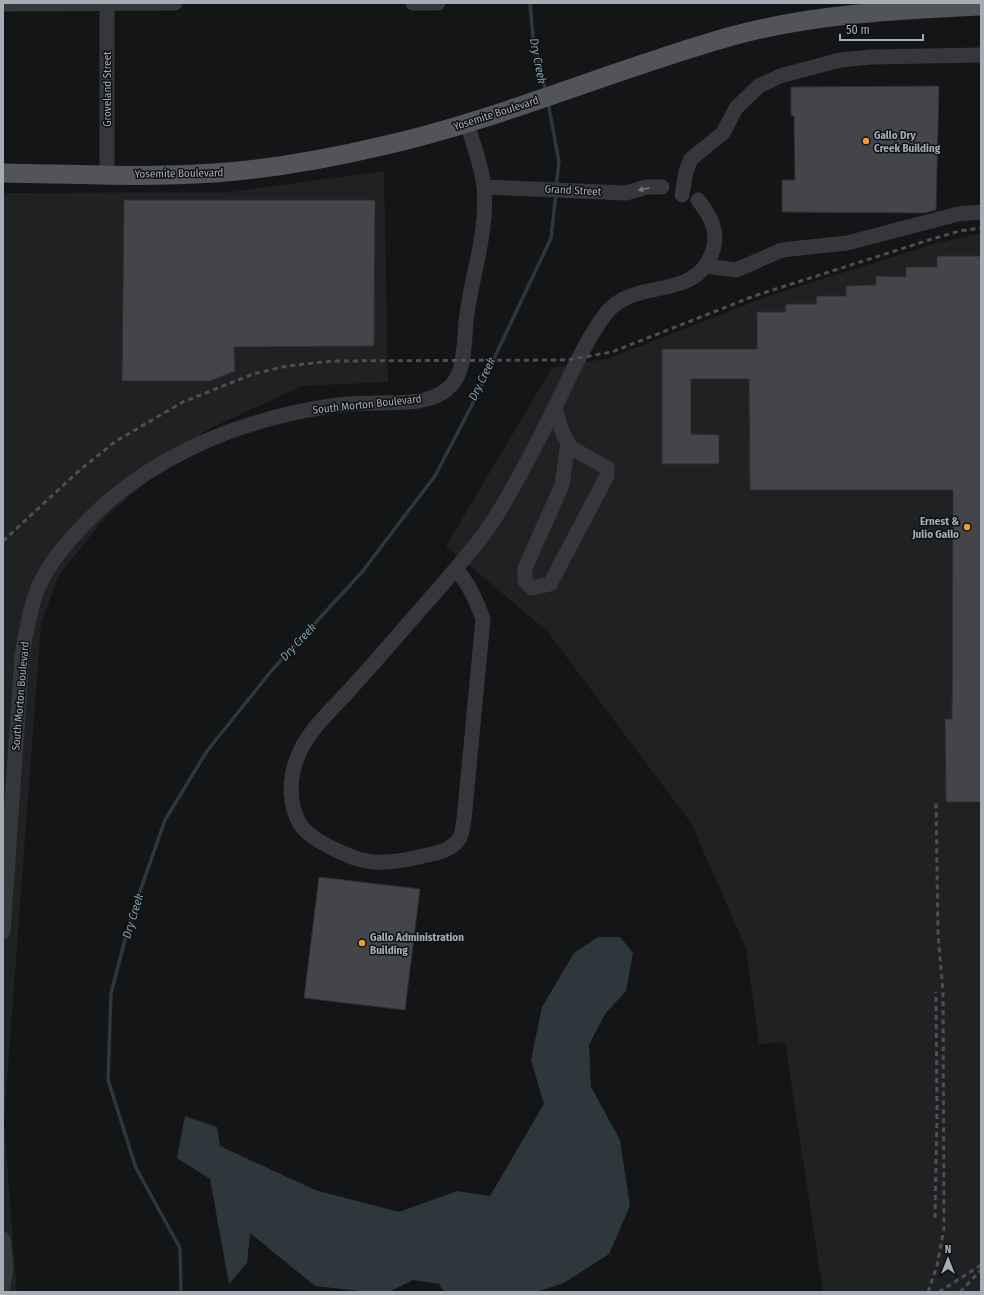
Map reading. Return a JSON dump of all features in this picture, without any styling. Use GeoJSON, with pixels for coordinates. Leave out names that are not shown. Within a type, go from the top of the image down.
{"type":"FeatureCollection","features":[{"type":"Feature","properties":{"kind":"main road","name":"Yosemite Boulevard"},"geometry":{"type":"LineString","coordinates":[[3,173],[107,175],[212,174],[257,170],[385,146],[467,123],[591,81],[735,36],[796,23],[866,13],[981,6]]}},
{"type":"Feature","properties":{"kind":"street","name":"Groveland Street"},"geometry":{"type":"LineString","coordinates":[[107,3],[107,175]]}},
{"type":"Feature","properties":{"kind":"street"},"geometry":{"type":"LineString","coordinates":[[3,4],[175,3]]}},
{"type":"Feature","properties":{"kind":"street"},"geometry":{"type":"LineString","coordinates":[[413,3],[438,3]]}},
{"type":"Feature","properties":{"kind":"street"},"geometry":{"type":"LineString","coordinates":[[682,195],[686,171],[691,159],[723,133],[736,108],[759,86],[780,76],[840,60],[871,56],[981,55]]}},
{"type":"Feature","properties":{"kind":"street","name":"South Morton Boulevard"},"geometry":{"type":"LineString","coordinates":[[3,932],[6,839],[22,656],[27,627],[38,589],[52,563],[92,516],[121,491],[145,473],[197,445],[257,422],[300,411],[354,404],[411,402],[434,396],[447,389],[455,381],[461,368],[467,312],[485,217],[484,187],[467,123]]}},
{"type":"Feature","properties":{"kind":"street","name":"Grand Street"},"geometry":{"type":"LineString","coordinates":[[484,187],[513,187],[626,193],[646,187],[662,187]]}},
{"type":"Feature","properties":{"kind":"street"},"geometry":{"type":"LineString","coordinates":[[456,569],[466,581],[475,598],[483,619],[464,820],[459,839],[444,852],[398,862],[372,862],[342,853],[314,837],[301,824],[293,803],[290,784],[295,762],[308,736],[456,569],[494,519],[554,408],[578,360],[606,313],[618,301],[632,294],[681,284],[696,276],[706,266],[713,248],[713,224],[698,200]]}},
{"type":"Feature","properties":{"kind":"street"},"geometry":{"type":"LineString","coordinates":[[706,266],[736,270],[751,265],[782,250],[847,243],[958,214],[981,212]]}},
{"type":"Feature","properties":{"kind":"street"},"geometry":{"type":"LineString","coordinates":[[554,408],[562,434],[568,443],[571,448],[604,466],[606,468],[607,476],[550,584],[532,588],[526,581],[525,568],[562,485],[568,443]]}},
{"type":"Feature","properties":{"kind":"street"},"geometry":{"type":"LineString","coordinates":[[3,1239],[6,1268],[3,1287]]}},
{"type":"Feature","properties":{"kind":"shaded area"},"geometry":{"type":"Polygon","coordinates":[[[384,171],[388,382],[302,386],[205,431],[106,517],[59,575],[41,624],[4,1121],[17,1292],[3,1292],[3,193],[231,192],[384,171]]]}},
{"type":"Feature","properties":{"kind":"shaded area"},"geometry":{"type":"Polygon","coordinates":[[[981,233],[981,1292],[823,1292],[785,1042],[759,1044],[746,948],[691,823],[547,631],[446,546],[552,368],[610,358],[766,297],[937,243],[981,233]]]}},
{"type":"Feature","properties":{"kind":"shaded area"},"geometry":{"type":"Polygon","coordinates":[[[598,937],[620,937],[633,953],[626,991],[605,1014],[589,1045],[591,1087],[620,1140],[630,1206],[609,1254],[564,1283],[536,1292],[444,1292],[439,1284],[413,1280],[389,1292],[369,1292],[315,1286],[250,1233],[247,1263],[229,1284],[210,1179],[177,1158],[185,1116],[217,1127],[220,1146],[315,1190],[399,1212],[457,1191],[490,1196],[544,1104],[531,1060],[542,1007],[574,953],[598,937]]]}},
{"type":"Feature","properties":{"kind":"building","name":"Gallo Dry Creek Building"},"geometry":{"type":"Polygon","coordinates":[[[939,86],[936,210],[925,213],[782,212],[782,180],[795,180],[794,116],[791,115],[791,87],[939,86]]]}},
{"type":"Feature","properties":{"kind":"building"},"geometry":{"type":"Polygon","coordinates":[[[124,200],[375,200],[374,346],[234,347],[235,371],[210,381],[122,381],[124,200]]]}},
{"type":"Feature","properties":{"kind":"building","name":"Ernest & Julio Gallo"},"geometry":{"type":"Polygon","coordinates":[[[937,256],[981,256],[981,802],[946,802],[945,719],[952,719],[953,490],[750,490],[749,379],[691,379],[691,434],[719,435],[719,464],[662,464],[662,349],[757,349],[757,312],[785,312],[786,304],[816,304],[817,296],[846,296],[846,286],[876,285],[876,276],[906,277],[906,267],[937,267],[937,256]]]}},
{"type":"Feature","properties":{"kind":"building","name":"Gallo Administration Building"},"geometry":{"type":"Polygon","coordinates":[[[319,877],[420,889],[405,1010],[304,998],[319,877]]]}},
{"type":"Feature","properties":{"kind":"waterway","name":"Dry Creek"},"geometry":{"type":"LineString","coordinates":[[530,3],[533,37],[546,92]]}},
{"type":"Feature","properties":{"kind":"waterway","name":"Dry Creek"},"geometry":{"type":"LineString","coordinates":[[548,102],[559,162],[556,187]]}},
{"type":"Feature","properties":{"kind":"waterway","name":"Dry Creek"},"geometry":{"type":"LineString","coordinates":[[181,1292],[180,1248],[136,1168],[108,1080],[111,993],[131,917],[165,820],[207,751],[272,670],[362,572],[435,476],[471,407],[551,238],[556,193]]}},
{"type":"Feature","properties":{"kind":"railway"},"geometry":{"type":"LineString","coordinates":[[3,541],[81,469],[116,441],[183,402],[253,374],[287,366],[332,361],[567,360],[612,352],[754,296],[932,239],[960,231],[981,228]]}},
{"type":"Feature","properties":{"kind":"railway"},"geometry":{"type":"LineString","coordinates":[[928,1292],[937,1266],[944,1228],[943,991],[938,935],[936,803]]}},
{"type":"Feature","properties":{"kind":"railway"},"geometry":{"type":"LineString","coordinates":[[935,1218],[937,1109],[936,992]]}},
{"type":"Feature","properties":{"kind":"railway"},"geometry":{"type":"LineString","coordinates":[[939,1292],[981,1265]]}},
{"type":"Feature","properties":{"kind":"railway"},"geometry":{"type":"LineString","coordinates":[[960,1292],[981,1270]]}},
{"type":"Feature","properties":{"kind":"place","name":"Gallo Dry Creek Building"},"geometry":{"type":"Point","coordinates":[866,141]}},
{"type":"Feature","properties":{"kind":"place","name":"Ernest & Julio Gallo"},"geometry":{"type":"Point","coordinates":[967,527]}},
{"type":"Feature","properties":{"kind":"place","name":"Gallo Administration Building"},"geometry":{"type":"Point","coordinates":[362,943]}}]}
